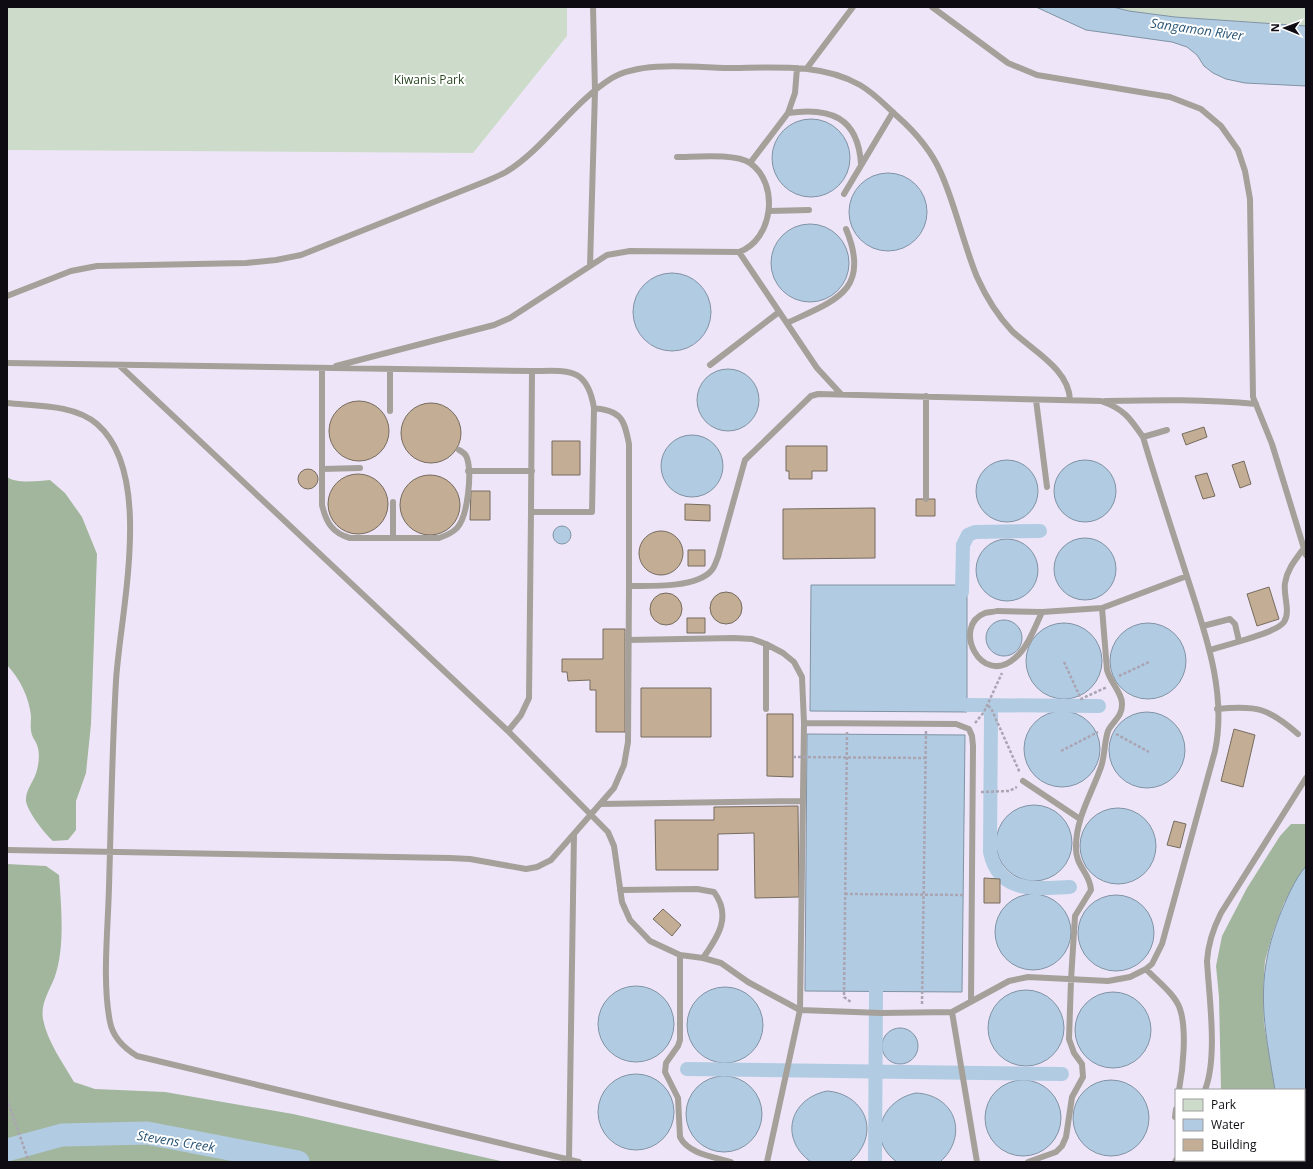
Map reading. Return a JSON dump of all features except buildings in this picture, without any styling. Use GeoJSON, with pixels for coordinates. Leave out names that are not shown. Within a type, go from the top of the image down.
{"type":"FeatureCollection","features":[{"type":"Feature","properties":{"kind":"lane"},"geometry":{"type":"LineString","coordinates":[[590,266],[595,91],[593,7]]}},
{"type":"Feature","properties":{"kind":"lane"},"geometry":{"type":"LineString","coordinates":[[807,68],[853,7]]}},
{"type":"Feature","properties":{"kind":"lane"},"geometry":{"type":"LineString","coordinates":[[932,7],[1008,63],[1037,75],[1170,97],[1201,109],[1221,126],[1238,150],[1245,172],[1250,199],[1252,383],[1256,404],[1272,444],[1306,555]]}},
{"type":"Feature","properties":{"kind":"lane"},"geometry":{"type":"LineString","coordinates":[[7,296],[64,273],[97,266],[246,263],[276,260],[301,255],[469,188],[506,171],[524,158],[595,91],[614,77],[643,69],[660,67],[807,68],[832,74],[860,85],[877,97],[893,112],[925,147],[940,171],[977,276],[987,298],[1012,330],[1058,371],[1066,381],[1070,390],[1070,400]]}},
{"type":"Feature","properties":{"kind":"lane"},"geometry":{"type":"LineString","coordinates":[[750,163],[788,113],[795,93],[797,68]]}},
{"type":"Feature","properties":{"kind":"lane"},"geometry":{"type":"LineString","coordinates":[[788,113],[820,112],[833,114],[843,120],[851,128],[857,139],[862,164]]}},
{"type":"Feature","properties":{"kind":"lane"},"geometry":{"type":"LineString","coordinates":[[844,194],[893,112]]}},
{"type":"Feature","properties":{"kind":"lane"},"geometry":{"type":"LineString","coordinates":[[329,368],[494,325],[510,318],[607,255],[630,251],[739,252],[747,249],[759,237],[768,220],[769,211],[766,189],[762,179],[750,163],[730,157],[677,157]]}},
{"type":"Feature","properties":{"kind":"lane"},"geometry":{"type":"LineString","coordinates":[[769,211],[809,210]]}},
{"type":"Feature","properties":{"kind":"lane"},"geometry":{"type":"LineString","coordinates":[[787,324],[833,302],[848,286],[854,263],[853,250],[846,229]]}},
{"type":"Feature","properties":{"kind":"lane"},"geometry":{"type":"LineString","coordinates":[[739,252],[817,368],[841,394]]}},
{"type":"Feature","properties":{"kind":"lane"},"geometry":{"type":"LineString","coordinates":[[710,365],[779,312]]}},
{"type":"Feature","properties":{"kind":"lane"},"geometry":{"type":"LineString","coordinates":[[7,363],[563,371],[575,374],[585,380],[591,391],[594,408],[592,512],[531,512]]}},
{"type":"Feature","properties":{"kind":"lane"},"geometry":{"type":"LineString","coordinates":[[119,365],[508,731],[608,832],[614,846],[622,902],[630,920],[650,941],[680,955],[703,958],[721,963],[748,982],[800,1010],[881,1013],[952,1012],[1009,981],[1028,977],[1071,980],[1119,980],[1146,969],[1152,964],[1162,944],[1215,751],[1218,726],[1217,709],[1210,650],[1143,437],[1131,419],[1118,407],[1101,401]]}},
{"type":"Feature","properties":{"kind":"lane"},"geometry":{"type":"LineString","coordinates":[[322,368],[322,505],[325,517],[330,527],[339,535],[350,538],[439,538],[458,528],[468,504],[467,457],[459,450]]}},
{"type":"Feature","properties":{"kind":"lane"},"geometry":{"type":"LineString","coordinates":[[390,369],[390,411]]}},
{"type":"Feature","properties":{"kind":"lane"},"geometry":{"type":"LineString","coordinates":[[508,731],[521,715],[529,698],[532,371]]}},
{"type":"Feature","properties":{"kind":"lane"},"geometry":{"type":"LineString","coordinates":[[629,586],[681,583],[699,579],[711,571],[718,557],[745,460],[811,396],[818,394],[841,394],[1101,401],[1172,399],[1256,404]]}},
{"type":"Feature","properties":{"kind":"lane"},"geometry":{"type":"LineString","coordinates":[[926,396],[926,499]]}},
{"type":"Feature","properties":{"kind":"lane"},"geometry":{"type":"LineString","coordinates":[[1036,400],[1047,486]]}},
{"type":"Feature","properties":{"kind":"lane"},"geometry":{"type":"LineString","coordinates":[[7,403],[65,409],[80,413],[97,423],[108,436],[119,457],[126,480],[131,513],[126,593],[116,681],[107,995],[110,1024],[116,1037],[126,1049],[137,1056],[155,1061],[579,1162]]}},
{"type":"Feature","properties":{"kind":"lane"},"geometry":{"type":"LineString","coordinates":[[7,850],[470,859],[526,869],[537,867],[551,860],[614,788],[624,765],[628,742],[628,439],[626,429],[619,417],[611,410],[594,408]]}},
{"type":"Feature","properties":{"kind":"lane"},"geometry":{"type":"LineString","coordinates":[[1143,437],[1167,430]]}},
{"type":"Feature","properties":{"kind":"lane"},"geometry":{"type":"LineString","coordinates":[[322,469],[360,468]]}},
{"type":"Feature","properties":{"kind":"lane"},"geometry":{"type":"LineString","coordinates":[[468,471],[532,471]]}},
{"type":"Feature","properties":{"kind":"lane"},"geometry":{"type":"LineString","coordinates":[[393,502],[393,538]]}},
{"type":"Feature","properties":{"kind":"lane"},"geometry":{"type":"LineString","coordinates":[[1210,650],[1274,630],[1285,622],[1287,616],[1285,583],[1288,572],[1304,548]]}},
{"type":"Feature","properties":{"kind":"lane"},"geometry":{"type":"LineString","coordinates":[[1042,612],[1022,650],[1014,659],[994,665],[985,663],[977,657],[972,649],[970,639],[972,628],[976,619],[985,613],[997,611],[1042,612],[1102,608],[1187,576]]}},
{"type":"Feature","properties":{"kind":"lane"},"geometry":{"type":"LineString","coordinates":[[1028,1162],[1056,1152],[1062,1146],[1066,1137],[1072,1096],[1083,1077],[1082,1064],[1074,1053],[1069,1039],[1071,980],[1075,916],[1091,890],[1088,876],[1079,865],[1076,845],[1080,819],[1101,766],[1109,730],[1122,710],[1121,696],[1112,684],[1106,670],[1102,608]]}},
{"type":"Feature","properties":{"kind":"lane"},"geometry":{"type":"LineString","coordinates":[[1203,626],[1230,619],[1235,624],[1239,641]]}},
{"type":"Feature","properties":{"kind":"lane"},"geometry":{"type":"LineString","coordinates":[[628,640],[752,639],[784,653],[794,662],[802,677],[804,723],[800,1010],[767,1162]]}},
{"type":"Feature","properties":{"kind":"lane"},"geometry":{"type":"LineString","coordinates":[[766,644],[766,709]]}},
{"type":"Feature","properties":{"kind":"lane"},"geometry":{"type":"LineString","coordinates":[[1217,709],[1240,707],[1258,708],[1270,713],[1298,734]]}},
{"type":"Feature","properties":{"kind":"lane"},"geometry":{"type":"LineString","coordinates":[[804,723],[956,724],[969,729],[972,736],[973,746],[971,1001]]}},
{"type":"Feature","properties":{"kind":"lane"},"geometry":{"type":"LineString","coordinates":[[1205,1089],[1209,1080],[1212,1062],[1207,961],[1208,945],[1221,913],[1306,778]]}},
{"type":"Feature","properties":{"kind":"lane"},"geometry":{"type":"LineString","coordinates":[[1025,782],[1080,819]]}},
{"type":"Feature","properties":{"kind":"lane"},"geometry":{"type":"LineString","coordinates":[[600,804],[803,801]]}},
{"type":"Feature","properties":{"kind":"lane"},"geometry":{"type":"LineString","coordinates":[[569,1160],[574,834]]}},
{"type":"Feature","properties":{"kind":"lane"},"geometry":{"type":"LineString","coordinates":[[620,890],[697,890],[714,892],[721,902],[722,925],[716,939],[703,958]]}},
{"type":"Feature","properties":{"kind":"lane"},"geometry":{"type":"LineString","coordinates":[[680,955],[680,1040],[678,1046],[666,1062],[665,1072],[678,1098],[680,1138],[682,1143],[691,1149],[731,1162]]}},
{"type":"Feature","properties":{"kind":"lane"},"geometry":{"type":"LineString","coordinates":[[1146,969],[1170,993],[1180,1009],[1184,1059],[1179,1089]]}},
{"type":"Feature","properties":{"kind":"lane"},"geometry":{"type":"LineString","coordinates":[[952,1012],[977,1162]]}},
{"type":"Feature","properties":{"kind":"path"},"geometry":{"type":"LineString","coordinates":[[984,712],[1007,662]]}},
{"type":"Feature","properties":{"kind":"path"},"geometry":{"type":"LineString","coordinates":[[1064,662],[1081,699],[1112,684]]}},
{"type":"Feature","properties":{"kind":"path"},"geometry":{"type":"LineString","coordinates":[[1114,678],[1149,662]]}},
{"type":"Feature","properties":{"kind":"path"},"geometry":{"type":"LineString","coordinates":[[987,792],[1009,791],[1025,782],[991,708],[988,706]]}},
{"type":"Feature","properties":{"kind":"path"},"geometry":{"type":"LineString","coordinates":[[1061,750],[1096,733]]}},
{"type":"Feature","properties":{"kind":"path"},"geometry":{"type":"LineString","coordinates":[[1114,733],[1149,752]]}},
{"type":"Feature","properties":{"kind":"path"},"geometry":{"type":"LineString","coordinates":[[844,991],[847,734]]}},
{"type":"Feature","properties":{"kind":"path"},"geometry":{"type":"LineString","coordinates":[[922,992],[926,735]]}},
{"type":"Feature","properties":{"kind":"path"},"geometry":{"type":"LineString","coordinates":[[793,757],[926,758]]}},
{"type":"Feature","properties":{"kind":"path"},"geometry":{"type":"LineString","coordinates":[[845,894],[963,895]]}},
{"type":"Feature","properties":{"kind":"path"},"geometry":{"type":"LineString","coordinates":[[7,1099],[29,1162]]}},
{"type":"Feature","properties":{"kind":"green space","name":"Kiwanis Park"},"geometry":{"type":"Polygon","coordinates":[[[7,7],[567,7],[567,36],[473,153],[7,150],[7,7]]]}},
{"type":"Feature","properties":{"kind":"green space"},"geometry":{"type":"Polygon","coordinates":[[[1113,7],[1306,7],[1306,26],[1175,17],[1129,11],[1113,7]]]}},
{"type":"Feature","properties":{"kind":"green space"},"geometry":{"type":"Polygon","coordinates":[[[7,477],[16,481],[50,480],[65,493],[82,517],[97,554],[91,724],[86,773],[76,801],[76,830],[68,840],[53,841],[41,828],[26,801],[27,793],[37,770],[39,754],[37,745],[31,733],[31,716],[26,695],[20,682],[7,665],[7,477]]]}},
{"type":"Feature","properties":{"kind":"green space"},"geometry":{"type":"Polygon","coordinates":[[[1291,824],[1306,824],[1306,866],[1284,903],[1273,932],[1265,961],[1263,992],[1264,1024],[1275,1089],[1221,1089],[1219,997],[1216,966],[1222,936],[1247,888],[1280,836],[1291,824]]]}},
{"type":"Feature","properties":{"kind":"green space"},"geometry":{"type":"Polygon","coordinates":[[[7,864],[46,866],[59,875],[62,924],[61,950],[56,973],[43,1006],[43,1019],[52,1044],[74,1082],[95,1089],[165,1092],[293,1114],[505,1162],[7,1162],[7,864]]]}},
{"type":"Feature","properties":{"kind":"green space"},"geometry":{"type":"Polygon","coordinates":[[[1208,1161],[1276,1161],[1276,1162],[1208,1161]]]}},
{"type":"Feature","properties":{"kind":"water","name":"Sangamon River"},"geometry":{"type":"Polygon","coordinates":[[[1036,7],[1113,7],[1129,11],[1175,17],[1306,26],[1306,86],[1245,83],[1226,79],[1213,73],[1204,66],[1197,55],[1187,47],[1172,42],[1086,30],[1036,7]]]}},
{"type":"Feature","properties":{"kind":"water"},"geometry":{"type":"Polygon","coordinates":[[[811,119],[826,122],[839,130],[847,143],[850,158],[847,173],[839,186],[826,194],[811,197],[796,194],[783,186],[775,173],[772,158],[775,143],[783,130],[796,122],[811,119]]]}},
{"type":"Feature","properties":{"kind":"water"},"geometry":{"type":"Polygon","coordinates":[[[888,173],[903,176],[916,184],[924,197],[927,212],[924,227],[916,240],[903,248],[888,251],[873,248],[860,240],[852,227],[849,212],[852,197],[860,184],[873,176],[888,173]]]}},
{"type":"Feature","properties":{"kind":"water"},"geometry":{"type":"Polygon","coordinates":[[[810,224],[825,227],[838,235],[846,248],[849,263],[846,278],[838,291],[825,299],[810,302],[795,299],[782,291],[774,278],[771,263],[774,248],[782,235],[795,227],[810,224]]]}},
{"type":"Feature","properties":{"kind":"water"},"geometry":{"type":"Polygon","coordinates":[[[672,273],[687,276],[700,284],[708,297],[711,312],[708,327],[700,340],[687,348],[672,351],[657,348],[644,340],[636,327],[633,312],[636,297],[644,284],[657,276],[672,273]]]}},
{"type":"Feature","properties":{"kind":"water"},"geometry":{"type":"Polygon","coordinates":[[[728,369],[740,371],[750,378],[757,388],[759,400],[757,412],[750,422],[740,429],[728,431],[716,429],[706,422],[699,412],[697,400],[699,388],[706,378],[716,371],[728,369]]]}},
{"type":"Feature","properties":{"kind":"water"},"geometry":{"type":"Polygon","coordinates":[[[692,435],[704,437],[714,444],[721,454],[723,466],[721,478],[714,488],[704,495],[692,497],[680,495],[670,488],[663,478],[661,466],[663,454],[670,444],[680,437],[692,435]]]}},
{"type":"Feature","properties":{"kind":"water"},"geometry":{"type":"Polygon","coordinates":[[[1007,460],[1019,462],[1029,469],[1036,479],[1038,491],[1036,503],[1029,513],[1019,520],[1007,522],[995,520],[985,513],[978,503],[976,491],[978,479],[985,469],[995,462],[1007,460]]]}},
{"type":"Feature","properties":{"kind":"water"},"geometry":{"type":"Polygon","coordinates":[[[1085,460],[1097,462],[1107,469],[1114,479],[1116,491],[1114,503],[1107,513],[1097,520],[1085,522],[1073,520],[1063,513],[1056,503],[1054,491],[1056,479],[1063,469],[1073,462],[1085,460]]]}},
{"type":"Feature","properties":{"kind":"water"},"geometry":{"type":"Polygon","coordinates":[[[562,526],[568,529],[571,535],[568,541],[562,544],[556,541],[553,535],[556,529],[562,526]]]}},
{"type":"Feature","properties":{"kind":"water"},"geometry":{"type":"Polygon","coordinates":[[[1085,538],[1097,540],[1107,547],[1114,557],[1116,569],[1114,581],[1107,591],[1097,598],[1085,600],[1073,598],[1063,591],[1056,581],[1054,569],[1056,557],[1063,547],[1073,540],[1085,538]]]}},
{"type":"Feature","properties":{"kind":"water"},"geometry":{"type":"Polygon","coordinates":[[[1007,539],[1019,541],[1029,548],[1036,558],[1038,570],[1036,582],[1029,592],[1019,599],[1007,601],[995,599],[985,592],[978,582],[976,570],[978,558],[985,548],[995,541],[1007,539]]]}},
{"type":"Feature","properties":{"kind":"water"},"geometry":{"type":"Polygon","coordinates":[[[811,585],[959,585],[959,592],[967,592],[967,712],[810,711],[811,585]]]}},
{"type":"Feature","properties":{"kind":"water"},"geometry":{"type":"Polygon","coordinates":[[[1004,620],[1014,623],[1019,628],[1022,638],[1019,648],[1014,653],[1004,656],[994,653],[989,648],[986,638],[989,628],[994,623],[1004,620]]]}},
{"type":"Feature","properties":{"kind":"water"},"geometry":{"type":"Polygon","coordinates":[[[1064,623],[1078,626],[1091,634],[1099,647],[1102,661],[1099,675],[1091,688],[1078,696],[1064,699],[1050,696],[1037,688],[1029,675],[1026,661],[1029,647],[1037,634],[1050,626],[1064,623]]]}},
{"type":"Feature","properties":{"kind":"water"},"geometry":{"type":"Polygon","coordinates":[[[1148,623],[1162,626],[1175,634],[1183,647],[1186,661],[1183,675],[1175,688],[1162,696],[1148,699],[1134,696],[1121,688],[1113,675],[1110,661],[1113,647],[1121,634],[1134,626],[1148,623]]]}},
{"type":"Feature","properties":{"kind":"water"},"geometry":{"type":"Polygon","coordinates":[[[1062,711],[1076,714],[1089,722],[1097,735],[1100,749],[1097,763],[1089,776],[1076,784],[1062,787],[1048,784],[1035,776],[1027,763],[1024,749],[1027,735],[1035,722],[1048,714],[1062,711]]]}},
{"type":"Feature","properties":{"kind":"water"},"geometry":{"type":"Polygon","coordinates":[[[1147,712],[1161,715],[1174,723],[1182,736],[1185,750],[1182,764],[1174,777],[1161,785],[1147,788],[1133,785],[1120,777],[1112,764],[1109,750],[1112,736],[1120,723],[1133,715],[1147,712]]]}},
{"type":"Feature","properties":{"kind":"water"},"geometry":{"type":"Polygon","coordinates":[[[807,734],[965,735],[962,992],[805,991],[807,734]]]}},
{"type":"Feature","properties":{"kind":"water"},"geometry":{"type":"Polygon","coordinates":[[[1034,805],[1048,808],[1061,816],[1069,829],[1072,843],[1069,857],[1061,870],[1048,878],[1034,881],[1020,878],[1007,870],[999,857],[996,843],[999,829],[1007,816],[1020,808],[1034,805]]]}},
{"type":"Feature","properties":{"kind":"water"},"geometry":{"type":"Polygon","coordinates":[[[1118,808],[1132,811],[1145,819],[1153,832],[1156,846],[1153,860],[1145,873],[1132,881],[1118,884],[1104,881],[1091,873],[1083,860],[1080,846],[1083,832],[1091,819],[1104,811],[1118,808]]]}},
{"type":"Feature","properties":{"kind":"water"},"geometry":{"type":"Polygon","coordinates":[[[1306,866],[1306,1162],[1276,1162],[1305,1161],[1305,1089],[1275,1089],[1267,1044],[1264,1003],[1266,962],[1271,940],[1287,897],[1306,866]]]}},
{"type":"Feature","properties":{"kind":"water"},"geometry":{"type":"Polygon","coordinates":[[[1033,894],[1047,897],[1060,905],[1068,918],[1071,932],[1068,946],[1060,959],[1047,967],[1033,970],[1019,967],[1006,959],[998,946],[995,932],[998,918],[1006,905],[1019,897],[1033,894]]]}},
{"type":"Feature","properties":{"kind":"water"},"geometry":{"type":"Polygon","coordinates":[[[1116,895],[1130,898],[1143,906],[1151,919],[1154,933],[1151,947],[1143,960],[1130,968],[1116,971],[1102,968],[1089,960],[1081,947],[1078,933],[1081,919],[1089,906],[1102,898],[1116,895]]]}},
{"type":"Feature","properties":{"kind":"water"},"geometry":{"type":"Polygon","coordinates":[[[636,986],[650,989],[663,997],[671,1010],[674,1024],[671,1038],[663,1051],[650,1059],[636,1062],[622,1059],[609,1051],[601,1038],[598,1024],[601,1010],[609,997],[622,989],[636,986]]]}},
{"type":"Feature","properties":{"kind":"water"},"geometry":{"type":"Polygon","coordinates":[[[725,987],[739,990],[752,998],[760,1011],[763,1025],[760,1039],[752,1052],[739,1060],[725,1063],[711,1060],[698,1052],[690,1039],[687,1025],[690,1011],[698,998],[711,990],[725,987]]]}},
{"type":"Feature","properties":{"kind":"water"},"geometry":{"type":"Polygon","coordinates":[[[1026,990],[1040,993],[1053,1001],[1061,1014],[1064,1028],[1061,1042],[1053,1055],[1040,1063],[1026,1066],[1012,1063],[999,1055],[991,1042],[988,1028],[991,1014],[999,1001],[1012,993],[1026,990]]]}},
{"type":"Feature","properties":{"kind":"water"},"geometry":{"type":"Polygon","coordinates":[[[1113,992],[1127,995],[1140,1003],[1148,1016],[1151,1030],[1148,1044],[1140,1057],[1127,1065],[1113,1068],[1099,1065],[1086,1057],[1078,1044],[1075,1030],[1078,1016],[1086,1003],[1099,995],[1113,992]]]}},
{"type":"Feature","properties":{"kind":"water"},"geometry":{"type":"Polygon","coordinates":[[[900,1028],[910,1031],[915,1036],[918,1046],[915,1056],[910,1061],[900,1064],[890,1061],[885,1056],[882,1046],[885,1036],[890,1031],[900,1028]]]}},
{"type":"Feature","properties":{"kind":"water"},"geometry":{"type":"Polygon","coordinates":[[[636,1074],[650,1077],[663,1085],[671,1098],[674,1112],[671,1126],[663,1139],[650,1147],[636,1150],[622,1147],[609,1139],[601,1126],[598,1112],[601,1098],[609,1085],[622,1077],[636,1074]]]}},
{"type":"Feature","properties":{"kind":"water"},"geometry":{"type":"Polygon","coordinates":[[[724,1076],[738,1079],[751,1087],[759,1100],[762,1114],[759,1128],[751,1141],[738,1149],[724,1152],[710,1149],[697,1141],[689,1128],[686,1114],[689,1100],[697,1087],[710,1079],[724,1076]]]}},
{"type":"Feature","properties":{"kind":"water"},"geometry":{"type":"Polygon","coordinates":[[[1023,1080],[1037,1083],[1050,1091],[1058,1104],[1061,1118],[1058,1132],[1050,1145],[1037,1153],[1023,1156],[1009,1153],[996,1145],[988,1132],[985,1118],[988,1104],[996,1091],[1009,1083],[1023,1080]]]}},
{"type":"Feature","properties":{"kind":"water"},"geometry":{"type":"Polygon","coordinates":[[[1111,1080],[1125,1083],[1138,1091],[1146,1104],[1149,1118],[1146,1132],[1138,1145],[1125,1153],[1111,1156],[1097,1153],[1084,1145],[1076,1132],[1073,1118],[1076,1104],[1084,1091],[1097,1083],[1111,1080]]]}},
{"type":"Feature","properties":{"kind":"water"},"geometry":{"type":"Polygon","coordinates":[[[827,1091],[848,1097],[862,1112],[866,1121],[867,1131],[865,1141],[857,1155],[848,1162],[811,1162],[801,1153],[792,1132],[793,1121],[797,1111],[804,1102],[814,1095],[827,1091]]]}},
{"type":"Feature","properties":{"kind":"water"},"geometry":{"type":"Polygon","coordinates":[[[916,1093],[930,1095],[941,1101],[949,1109],[954,1118],[956,1129],[954,1141],[949,1152],[940,1162],[897,1162],[887,1153],[882,1143],[880,1132],[886,1112],[904,1097],[916,1093]]]}},
{"type":"Feature","properties":{"kind":"waterway"},"geometry":{"type":"LineString","coordinates":[[962,592],[963,545],[968,535],[975,532],[1040,531]]}},
{"type":"Feature","properties":{"kind":"waterway"},"geometry":{"type":"LineString","coordinates":[[967,705],[1099,706]]}},
{"type":"Feature","properties":{"kind":"waterway"},"geometry":{"type":"LineString","coordinates":[[986,705],[989,708],[991,715],[990,852],[995,866],[1002,876],[1021,886],[1033,888],[1070,887]]}},
{"type":"Feature","properties":{"kind":"waterway"},"geometry":{"type":"LineString","coordinates":[[875,1162],[876,991]]}},
{"type":"Feature","properties":{"kind":"waterway"},"geometry":{"type":"LineString","coordinates":[[687,1069],[1062,1074]]}},
{"type":"Feature","properties":{"kind":"waterway","name":"Stevens Creek"},"geometry":{"type":"LineString","coordinates":[[7,1150],[62,1135],[147,1133],[298,1162]]}}]}
